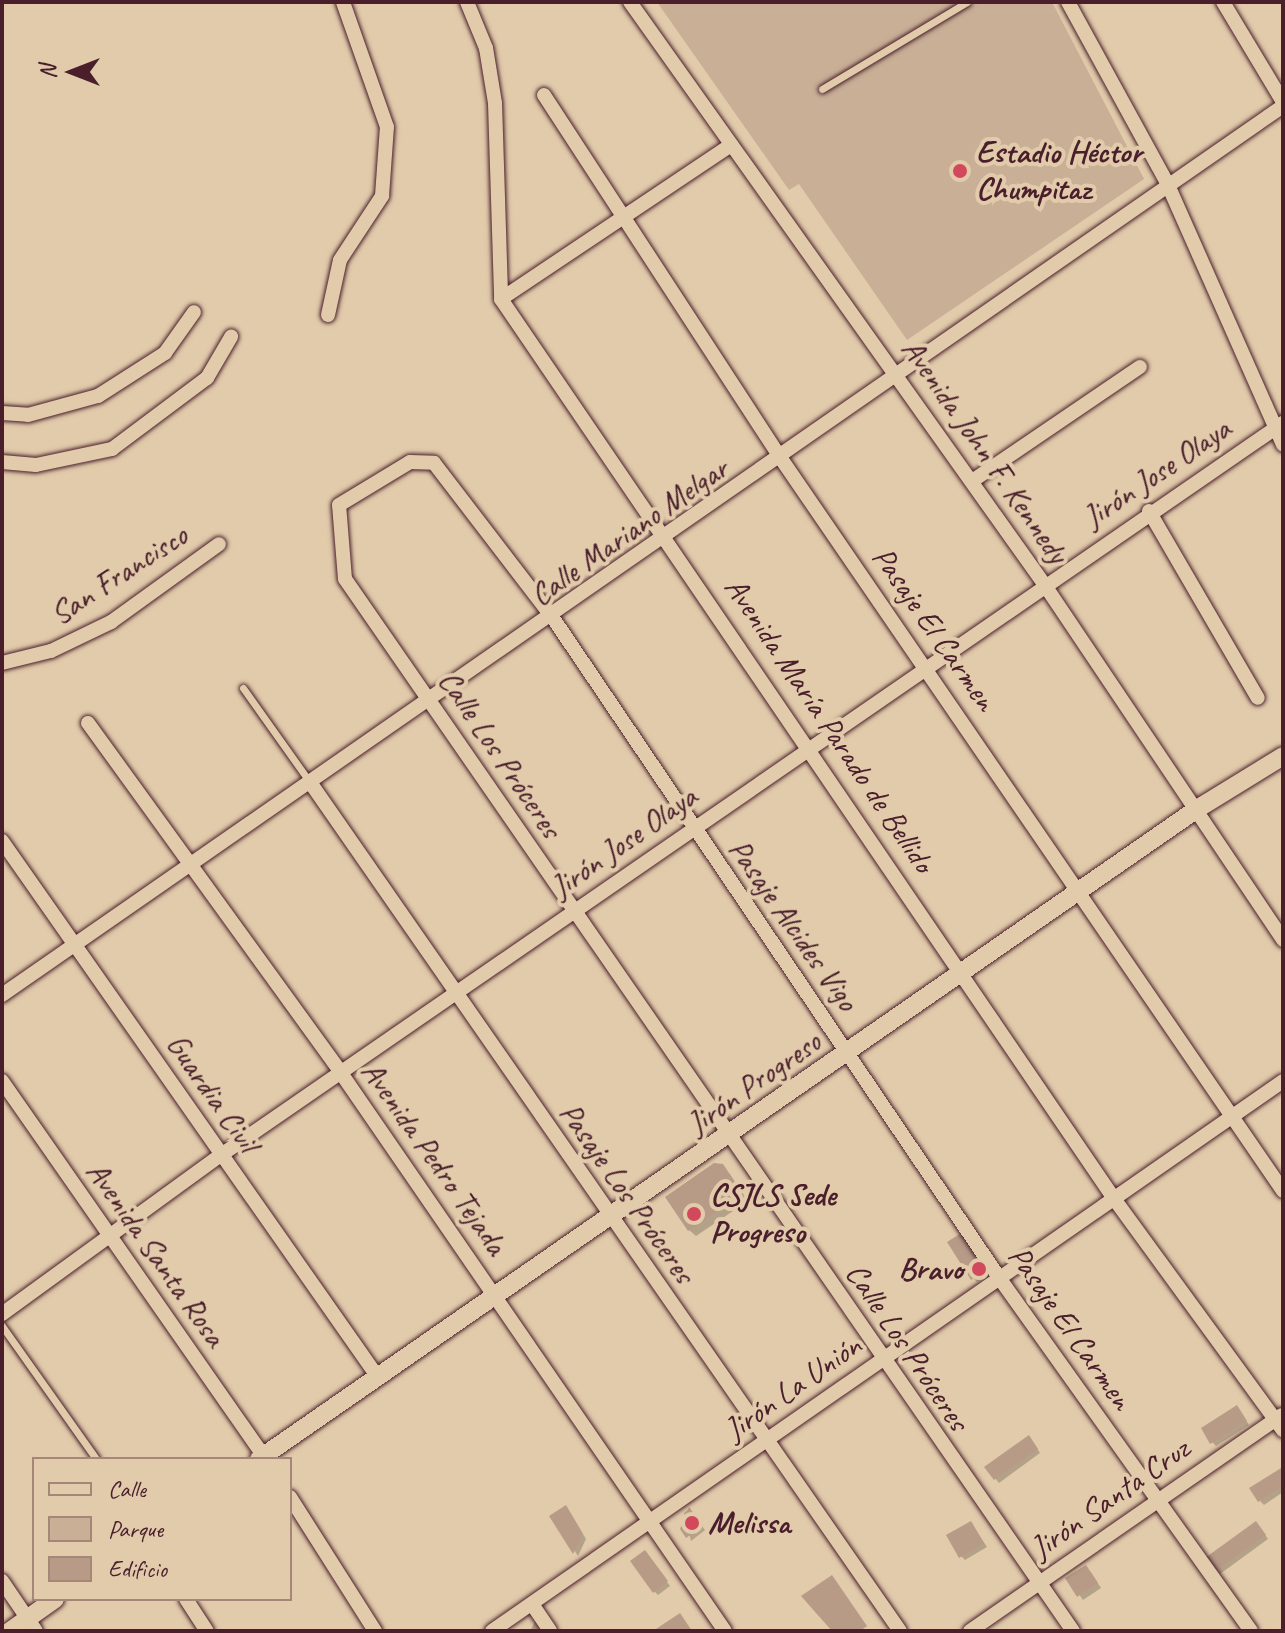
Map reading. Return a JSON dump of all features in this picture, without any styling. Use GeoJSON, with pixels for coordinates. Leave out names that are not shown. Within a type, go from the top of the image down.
{"type":"FeatureCollection","features":[{"type":"Feature","properties":{"kind":"street"},"geometry":{"type":"LineString","coordinates":[[328,315],[340,260],[382,196],[387,127],[343,2]]}},
{"type":"Feature","properties":{"kind":"street"},"geometry":{"type":"LineString","coordinates":[[467,2],[486,48],[495,103],[501,299]]}},
{"type":"Feature","properties":{"kind":"street","name":"Avenida John F. Kennedy"},"geometry":{"type":"LineString","coordinates":[[630,2],[1044,584],[1283,940]]}},
{"type":"Feature","properties":{"kind":"street"},"geometry":{"type":"LineString","coordinates":[[1068,2],[1168,185],[1279,425],[1283,445]]}},
{"type":"Feature","properties":{"kind":"street"},"geometry":{"type":"LineString","coordinates":[[1223,2],[1283,104]]}},
{"type":"Feature","properties":{"kind":"street","name":"Pasaje El Carmen"},"geometry":{"type":"LineString","coordinates":[[544,95],[782,460],[1079,891],[1229,1118],[1283,1191]]}},
{"type":"Feature","properties":{"kind":"street","name":"Calle Mariano Melgar"},"geometry":{"type":"LineString","coordinates":[[2,995],[670,538],[782,460],[896,373],[1283,104]]}},
{"type":"Feature","properties":{"kind":"street"},"geometry":{"type":"LineString","coordinates":[[501,299],[731,145]]}},
{"type":"Feature","properties":{"kind":"street","name":"Avenida María Parado de Bellido"},"geometry":{"type":"LineString","coordinates":[[501,299],[670,538],[1115,1200],[1281,1422]]}},
{"type":"Feature","properties":{"kind":"street"},"geometry":{"type":"LineString","coordinates":[[2,413],[28,415],[98,396],[165,353],[194,312]]}},
{"type":"Feature","properties":{"kind":"street"},"geometry":{"type":"LineString","coordinates":[[2,462],[36,465],[112,449],[207,378],[231,337]]}},
{"type":"Feature","properties":{"kind":"street"},"geometry":{"type":"LineString","coordinates":[[972,481],[1140,367]]}},
{"type":"Feature","properties":{"kind":"street","name":"Jirón Jose Olaya"},"geometry":{"type":"LineString","coordinates":[[2,1314],[112,1241],[221,1155],[1149,511],[1279,425]]}},
{"type":"Feature","properties":{"kind":"street","name":"Pasaje Alcides Vigo"},"geometry":{"type":"LineString","coordinates":[[345,579],[339,505],[410,462],[434,463],[553,618],[692,829],[848,1053]]}},
{"type":"Feature","properties":{"kind":"street"},"geometry":{"type":"LineString","coordinates":[[1149,511],[1258,698]]}},
{"type":"Feature","properties":{"kind":"street","name":"San Francisco"},"geometry":{"type":"LineString","coordinates":[[2,663],[51,651],[111,622],[219,544]]}},
{"type":"Feature","properties":{"kind":"street","name":"Calle Los Próceres"},"geometry":{"type":"LineString","coordinates":[[345,579],[432,702],[572,913],[732,1135],[881,1362],[1073,1631]]}},
{"type":"Feature","properties":{"kind":"street","name":"Avenida Pedro Tejada"},"geometry":{"type":"LineString","coordinates":[[88,723],[341,1073],[497,1297],[647,1523],[725,1631]]}},
{"type":"Feature","properties":{"kind":"street","name":"Jirón Progreso"},"geometry":{"type":"LineString","coordinates":[[264,1457],[1197,809],[1283,756]]}},
{"type":"Feature","properties":{"kind":"street","name":"Pasaje Los Próceres"},"geometry":{"type":"LineString","coordinates":[[312,785],[765,1442],[900,1631]]}},
{"type":"Feature","properties":{"kind":"street","name":"Guardia Civil"},"geometry":{"type":"LineString","coordinates":[[2,841],[377,1376]]}},
{"type":"Feature","properties":{"kind":"street","name":"Pasaje El Carmen"},"geometry":{"type":"LineString","coordinates":[[848,1053],[1000,1279],[1251,1631]]}},
{"type":"Feature","properties":{"kind":"street","name":"Avenida Santa Rosa"},"geometry":{"type":"LineString","coordinates":[[2,1081],[262,1457]]}},
{"type":"Feature","properties":{"kind":"street","name":"Jirón La Unión"},"geometry":{"type":"LineString","coordinates":[[492,1631],[1283,1081]]}},
{"type":"Feature","properties":{"kind":"street","name":"Jirón Santa Cruz"},"geometry":{"type":"LineString","coordinates":[[970,1631],[1158,1500],[1281,1422]]}},
{"type":"Feature","properties":{"kind":"street"},"geometry":{"type":"LineString","coordinates":[[292,1500],[375,1631]]}},
{"type":"Feature","properties":{"kind":"street"},"geometry":{"type":"LineString","coordinates":[[2,1581],[32,1624]]}},
{"type":"Feature","properties":{"kind":"street"},"geometry":{"type":"LineString","coordinates":[[10,1631],[32,1624],[53,1601]]}},
{"type":"Feature","properties":{"kind":"street"},"geometry":{"type":"LineString","coordinates":[[187,1601],[207,1631]]}},
{"type":"Feature","properties":{"kind":"street"},"geometry":{"type":"LineString","coordinates":[[532,1604],[550,1631]]}},
{"type":"Feature","properties":{"kind":"lane"},"geometry":{"type":"LineString","coordinates":[[822,89],[967,2]]}},
{"type":"Feature","properties":{"kind":"lane"},"geometry":{"type":"LineString","coordinates":[[243,688],[312,785]]}},
{"type":"Feature","properties":{"kind":"lane"},"geometry":{"type":"LineString","coordinates":[[2,1326],[95,1457]]}},
{"type":"Feature","properties":{"kind":"green space","name":"Estadio Héctor Chumpitaz"},"geometry":{"type":"Polygon","coordinates":[[[657,2],[1052,2],[1144,179],[907,340],[799,184],[789,190],[657,2]]]}},
{"type":"Feature","properties":{"kind":"building","name":"CSJLS Sede Progreso"},"geometry":{"type":"Polygon","coordinates":[[[714,1163],[723,1164],[743,1194],[688,1231],[665,1197],[714,1163]]]}},
{"type":"Feature","properties":{"kind":"building"},"geometry":{"type":"Polygon","coordinates":[[[963,1232],[987,1269],[971,1280],[947,1242],[963,1232]]]}},
{"type":"Feature","properties":{"kind":"building"},"geometry":{"type":"Polygon","coordinates":[[[1237,1405],[1247,1421],[1210,1444],[1201,1428],[1237,1405]]]}},
{"type":"Feature","properties":{"kind":"building"},"geometry":{"type":"Polygon","coordinates":[[[1029,1435],[1038,1449],[994,1480],[984,1467],[1029,1435]]]}},
{"type":"Feature","properties":{"kind":"building"},"geometry":{"type":"Polygon","coordinates":[[[1281,1468],[1283,1486],[1258,1502],[1249,1488],[1281,1468]]]}},
{"type":"Feature","properties":{"kind":"building"},"geometry":{"type":"Polygon","coordinates":[[[566,1505],[583,1534],[573,1554],[549,1516],[566,1505]]]}},
{"type":"Feature","properties":{"kind":"building"},"geometry":{"type":"Polygon","coordinates":[[[689,1507],[703,1526],[686,1538],[680,1529],[689,1507]]]}},
{"type":"Feature","properties":{"kind":"building"},"geometry":{"type":"Polygon","coordinates":[[[971,1521],[984,1543],[959,1558],[946,1535],[971,1521]]]}},
{"type":"Feature","properties":{"kind":"building"},"geometry":{"type":"Polygon","coordinates":[[[1256,1521],[1266,1535],[1215,1571],[1205,1558],[1256,1521]]]}},
{"type":"Feature","properties":{"kind":"building"},"geometry":{"type":"Polygon","coordinates":[[[645,1550],[668,1581],[653,1593],[630,1561],[645,1550]]]}},
{"type":"Feature","properties":{"kind":"building"},"geometry":{"type":"Polygon","coordinates":[[[1086,1565],[1098,1583],[1077,1597],[1065,1578],[1086,1565]]]}},
{"type":"Feature","properties":{"kind":"building"},"geometry":{"type":"Polygon","coordinates":[[[832,1575],[867,1626],[860,1631],[832,1631],[801,1596],[832,1575]]]}},
{"type":"Feature","properties":{"kind":"building"},"geometry":{"type":"Polygon","coordinates":[[[680,1613],[692,1631],[653,1631],[680,1613]]]}},
{"type":"Feature","properties":{"kind":"place","name":"Estadio Héctor Chumpitaz"},"geometry":{"type":"Point","coordinates":[960,171]}},
{"type":"Feature","properties":{"kind":"place","name":"CSJLS Sede Progreso"},"geometry":{"type":"Point","coordinates":[694,1214]}},
{"type":"Feature","properties":{"kind":"place","name":"Bravo"},"geometry":{"type":"Point","coordinates":[979,1269]}},
{"type":"Feature","properties":{"kind":"place","name":"Melissa"},"geometry":{"type":"Point","coordinates":[692,1523]}}]}
